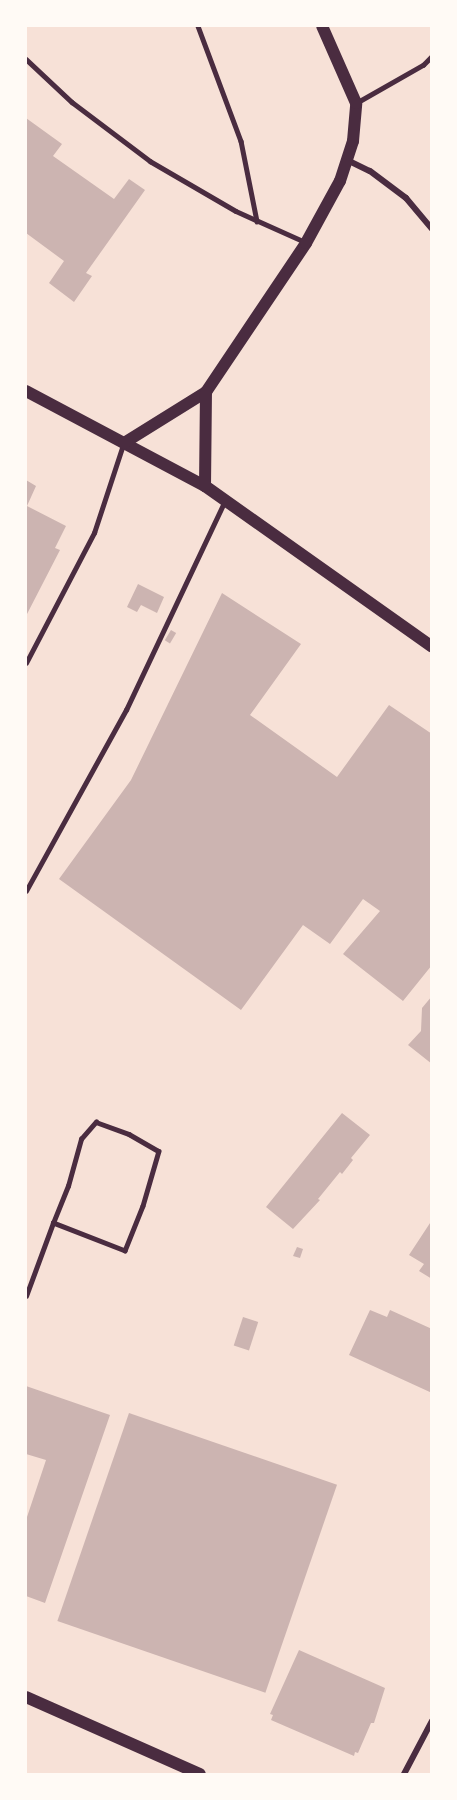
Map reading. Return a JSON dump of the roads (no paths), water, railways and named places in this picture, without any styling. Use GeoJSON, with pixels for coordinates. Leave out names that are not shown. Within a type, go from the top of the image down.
{"type":"FeatureCollection","features":[{"type":"Feature","properties":{"kind":"main road"},"geometry":{"type":"LineString","coordinates":[[124,443],[206,392],[306,243],[336,190],[353,141],[356,103],[322,26]]}},
{"type":"Feature","properties":{"kind":"main road"},"geometry":{"type":"LineString","coordinates":[[26,391],[205,486],[432,647]]}},
{"type":"Feature","properties":{"kind":"main road"},"geometry":{"type":"LineString","coordinates":[[205,486],[206,392]]}},
{"type":"Feature","properties":{"kind":"main road"},"geometry":{"type":"LineString","coordinates":[[26,1697],[200,1774]]}},
{"type":"Feature","properties":{"kind":"street"},"geometry":{"type":"LineString","coordinates":[[347,160],[370,171],[406,198],[431,226]]}},
{"type":"Feature","properties":{"kind":"street"},"geometry":{"type":"LineString","coordinates":[[404,1774],[432,1721]]}},
{"type":"Feature","properties":{"kind":"lane"},"geometry":{"type":"LineString","coordinates":[[198,26],[241,141],[257,221]]}},
{"type":"Feature","properties":{"kind":"lane"},"geometry":{"type":"LineString","coordinates":[[356,103],[423,65],[432,56]]}},
{"type":"Feature","properties":{"kind":"lane"},"geometry":{"type":"LineString","coordinates":[[26,59],[72,102],[150,161],[257,221],[306,243]]}},
{"type":"Feature","properties":{"kind":"lane"},"geometry":{"type":"LineString","coordinates":[[26,663],[94,533],[124,443]]}},
{"type":"Feature","properties":{"kind":"lane"},"geometry":{"type":"LineString","coordinates":[[26,891],[126,710],[225,500]]}},
{"type":"Feature","properties":{"kind":"lane"},"geometry":{"type":"LineString","coordinates":[[26,1296],[53,1223],[68,1186],[81,1139],[96,1122],[129,1134],[159,1151],[144,1206],[125,1251],[53,1223]]}}]}
